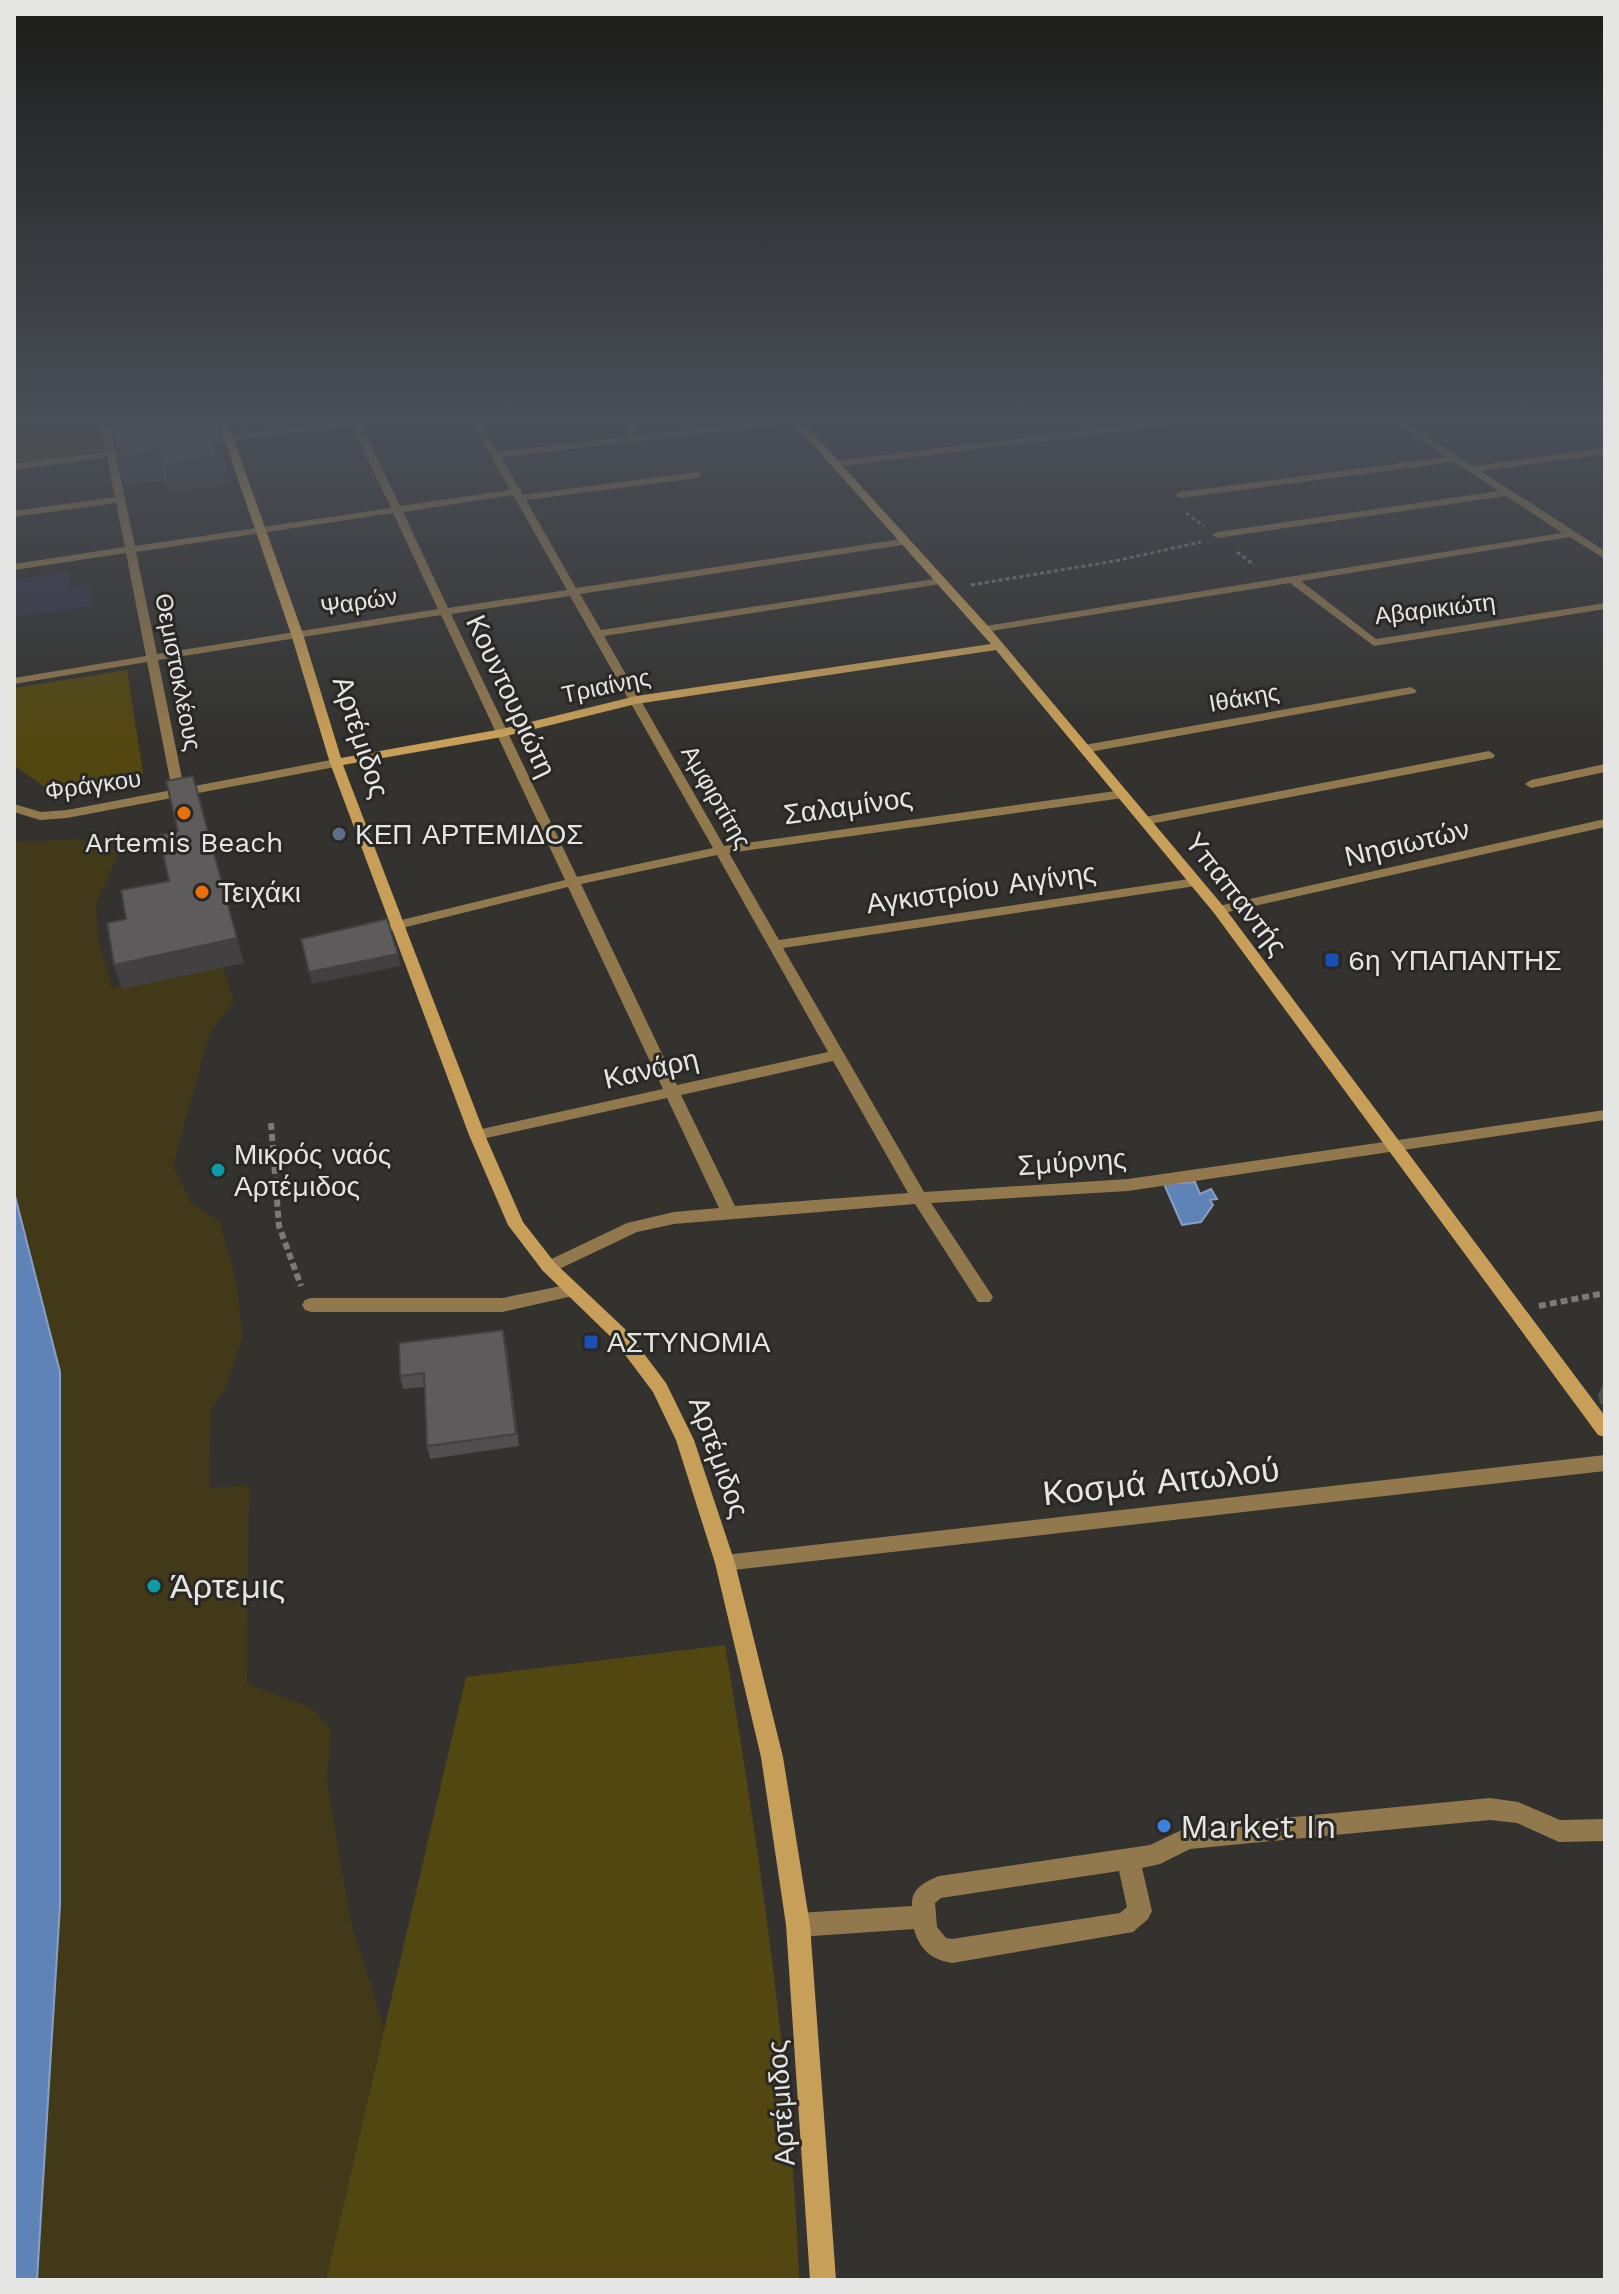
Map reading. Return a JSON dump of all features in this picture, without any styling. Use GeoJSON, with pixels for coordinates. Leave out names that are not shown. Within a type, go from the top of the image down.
{"type":"FeatureCollection","features":[{"type":"Feature","properties":{"kind":"street","name":"Θεμιστοκλέους"},"geometry":{"type":"LineString","coordinates":[[126,525],[179,794]]}},
{"type":"Feature","properties":{"kind":"street","name":"Αρτέμιδος"},"geometry":{"type":"LineString","coordinates":[[260,525],[336,763],[477,1135],[516,1225],[549,1267],[620,1335],[660,1388],[685,1440],[725,1563],[772,1757],[798,1925],[823,2280]]}},
{"type":"Feature","properties":{"kind":"street"},"geometry":{"type":"LineString","coordinates":[[14,567],[295,525]]}},
{"type":"Feature","properties":{"kind":"street","name":"Κουντουριώτη"},"geometry":{"type":"LineString","coordinates":[[404,525],[729,1212]]}},
{"type":"Feature","properties":{"kind":"street","name":"Αμφιρτίτης"},"geometry":{"type":"LineString","coordinates":[[535,525],[919,1198],[984,1297]]}},
{"type":"Feature","properties":{"kind":"street","name":"Υπαπαντής"},"geometry":{"type":"LineString","coordinates":[[887,525],[985,629],[1219,910],[1605,1430]]}},
{"type":"Feature","properties":{"kind":"street"},"geometry":{"type":"LineString","coordinates":[[1217,535],[1286,525]]}},
{"type":"Feature","properties":{"kind":"street"},"geometry":{"type":"LineString","coordinates":[[1558,525],[1605,555]]}},
{"type":"Feature","properties":{"kind":"street"},"geometry":{"type":"LineString","coordinates":[[985,629],[1572,534]]}},
{"type":"Feature","properties":{"kind":"street","name":"Ψαρών"},"geometry":{"type":"LineString","coordinates":[[14,681],[297,634],[902,542]]}},
{"type":"Feature","properties":{"kind":"street","name":"Αβαρικιώτη"},"geometry":{"type":"LineString","coordinates":[[1292,579],[1374,643],[1605,606]]}},
{"type":"Feature","properties":{"kind":"street"},"geometry":{"type":"LineString","coordinates":[[597,634],[941,581]]}},
{"type":"Feature","properties":{"kind":"street","name":"Τριαίνης"},"geometry":{"type":"LineString","coordinates":[[179,794],[502,733],[636,700],[998,646]]}},
{"type":"Feature","properties":{"kind":"street","name":"Ιθάκης"},"geometry":{"type":"LineString","coordinates":[[1084,749],[1411,691]]}},
{"type":"Feature","properties":{"kind":"street"},"geometry":{"type":"LineString","coordinates":[[1145,821],[1489,755]]}},
{"type":"Feature","properties":{"kind":"street"},"geometry":{"type":"LineString","coordinates":[[1531,784],[1605,768]]}},
{"type":"Feature","properties":{"kind":"street","name":"Φράγκου"},"geometry":{"type":"LineString","coordinates":[[14,808],[31,815],[54,815],[179,794]]}},
{"type":"Feature","properties":{"kind":"street","name":"Σαλαμίνος"},"geometry":{"type":"LineString","coordinates":[[369,932],[572,882],[721,850],[1123,794]]}},
{"type":"Feature","properties":{"kind":"street","name":"Νησιωτών"},"geometry":{"type":"LineString","coordinates":[[1219,910],[1601,827]]}},
{"type":"Feature","properties":{"kind":"street","name":"Αγκιστρίου Αιγίνης"},"geometry":{"type":"LineString","coordinates":[[775,945],[1196,882]]}},
{"type":"Feature","properties":{"kind":"street","name":"Κανάρη"},"geometry":{"type":"LineString","coordinates":[[477,1135],[837,1055]]}},
{"type":"Feature","properties":{"kind":"street","name":"Σμύρνης"},"geometry":{"type":"LineString","coordinates":[[549,1267],[633,1227],[674,1218],[1128,1185],[1605,1115]]}},
{"type":"Feature","properties":{"kind":"street"},"geometry":{"type":"LineString","coordinates":[[311,1305],[502,1305],[571,1290]]}},
{"type":"Feature","properties":{"kind":"street","name":"Κοσμά Αιτωλού"},"geometry":{"type":"LineString","coordinates":[[725,1563],[1605,1463]]}},
{"type":"Feature","properties":{"kind":"street"},"geometry":{"type":"LineString","coordinates":[[1128,1859],[1140,1911],[1125,1924],[952,1951],[931,1943],[923,1917],[923,1900],[929,1892],[939,1887],[1128,1859],[1152,1856],[1188,1838],[1490,1809],[1518,1813],[1559,1831],[1605,1830]]}},
{"type":"Feature","properties":{"kind":"street"},"geometry":{"type":"LineString","coordinates":[[798,1925],[923,1917]]}},
{"type":"Feature","properties":{"kind":"path"},"geometry":{"type":"LineString","coordinates":[[951,591],[1168,551],[1217,535]]}},
{"type":"Feature","properties":{"kind":"path"},"geometry":{"type":"LineString","coordinates":[[271,1123],[275,1218],[288,1262],[311,1305]]}},
{"type":"Feature","properties":{"kind":"path"},"geometry":{"type":"LineString","coordinates":[[1516,1310],[1605,1293]]}},
{"type":"Feature","properties":{"kind":"shaded area"},"geometry":{"type":"Polygon","coordinates":[[[68,571],[71,588],[90,585],[93,606],[14,618],[15,579],[68,571]]]}},
{"type":"Feature","properties":{"kind":"shaded area"},"geometry":{"type":"Polygon","coordinates":[[[127,670],[143,773],[47,789],[14,765],[14,688],[127,670]]]}},
{"type":"Feature","properties":{"kind":"shaded area"},"geometry":{"type":"Polygon","coordinates":[[[725,1645],[772,1961],[789,2120],[799,2280],[326,2280],[466,1677],[725,1645]]]}},
{"type":"Feature","properties":{"kind":"sand","name":"Άρτεμις"},"geometry":{"type":"Polygon","coordinates":[[[88,839],[119,852],[96,905],[98,939],[112,988],[223,966],[234,1002],[211,1030],[173,1165],[191,1203],[220,1222],[236,1281],[243,1338],[224,1391],[211,1409],[209,1488],[249,1485],[247,1684],[312,1708],[331,1729],[327,1782],[351,1922],[384,2028],[326,2280],[38,2280],[60,1905],[60,1372],[14,1192],[14,842],[88,839]]]}},
{"type":"Feature","properties":{"kind":"water"},"geometry":{"type":"Polygon","coordinates":[[[1195,1182],[1200,1194],[1211,1189],[1217,1199],[1210,1200],[1213,1205],[1201,1222],[1182,1225],[1164,1184],[1195,1182]]]}},
{"type":"Feature","properties":{"kind":"water"},"geometry":{"type":"Polygon","coordinates":[[[14,1192],[60,1372],[60,1905],[37,2280],[14,2280],[14,1192]]]}},
{"type":"Feature","properties":{"kind":"building","name":"Τειχάκι"},"geometry":{"type":"Polygon","coordinates":[[[193,776],[237,938],[114,965],[107,923],[126,919],[121,890],[169,881],[159,835],[178,831],[166,781],[193,776]]]}},
{"type":"Feature","properties":{"kind":"building"},"geometry":{"type":"Polygon","coordinates":[[[387,919],[398,954],[309,972],[301,939],[387,919]]]}},
{"type":"Feature","properties":{"kind":"building"},"geometry":{"type":"Polygon","coordinates":[[[503,1330],[516,1434],[427,1446],[424,1373],[400,1376],[399,1343],[503,1330]]]}},
{"type":"Feature","properties":{"kind":"place","name":"Artemis Beach"},"geometry":{"type":"Point","coordinates":[184,813]}},
{"type":"Feature","properties":{"kind":"place","name":"ΚΕΠ ΑΡΤΕΜΙΔΟΣ"},"geometry":{"type":"Point","coordinates":[339,834]}},
{"type":"Feature","properties":{"kind":"place","name":"Τειχάκι"},"geometry":{"type":"Point","coordinates":[202,892]}},
{"type":"Feature","properties":{"kind":"place","name":"6η ΥΠΑΠΑΝΤΗΣ"},"geometry":{"type":"Point","coordinates":[1332,960]}},
{"type":"Feature","properties":{"kind":"place","name":"Μικρός ναός Αρτέμιδος"},"geometry":{"type":"Point","coordinates":[218,1170]}},
{"type":"Feature","properties":{"kind":"place","name":"ΑΣΤΥΝΟΜΙΑ"},"geometry":{"type":"Point","coordinates":[591,1342]}},
{"type":"Feature","properties":{"kind":"place","name":"Άρτεμις"},"geometry":{"type":"Point","coordinates":[154,1586]}},
{"type":"Feature","properties":{"kind":"place","name":"Market In"},"geometry":{"type":"Point","coordinates":[1164,1826]}}]}
